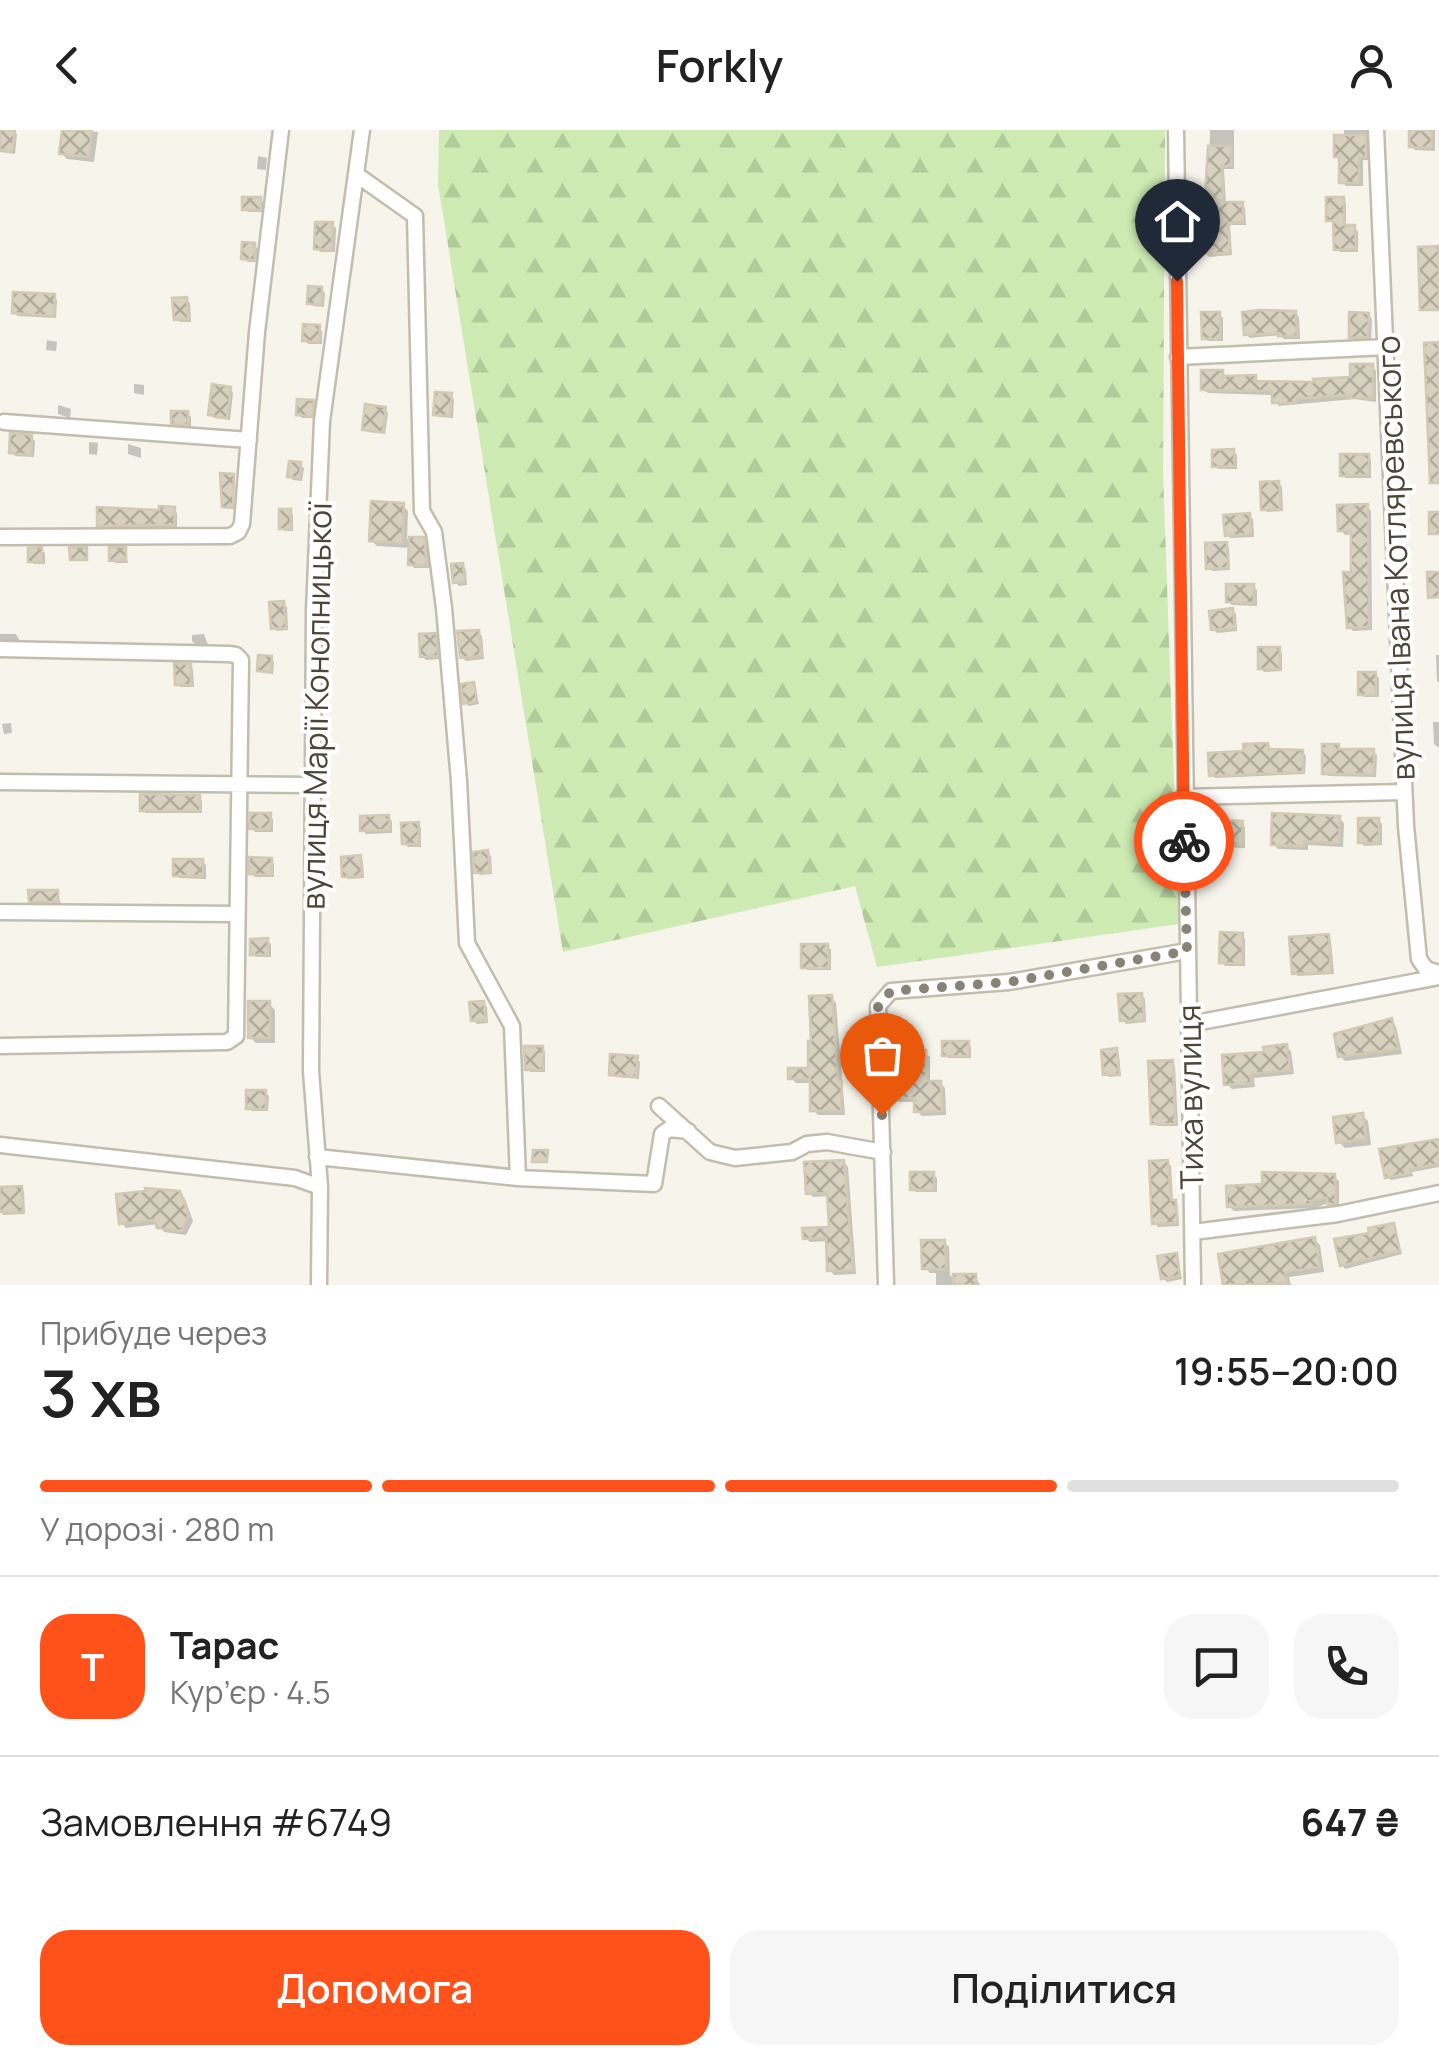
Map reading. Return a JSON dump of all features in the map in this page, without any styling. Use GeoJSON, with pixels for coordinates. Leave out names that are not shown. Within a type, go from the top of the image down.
{"type":"FeatureCollection","features":[{"type":"Feature","properties":{"kind":"street"},"geometry":{"type":"LineString","coordinates":[[0,537],[234,534],[242,524],[257,332],[280,130]]}},
{"type":"Feature","properties":{"kind":"street","name":"вулиця Марії Конопницької"},"geometry":{"type":"LineString","coordinates":[[319,1285],[320,1187],[311,1071],[314,610],[322,422],[362,130]]}},
{"type":"Feature","properties":{"kind":"street","name":"Тиха вулиця"},"geometry":{"type":"LineString","coordinates":[[1176,130],[1193,1285]]}},
{"type":"Feature","properties":{"kind":"street","name":"вулиця Івана Котляревського"},"geometry":{"type":"LineString","coordinates":[[1376,130],[1404,792],[1419,960],[1439,975]]}},
{"type":"Feature","properties":{"kind":"street"},"geometry":{"type":"LineString","coordinates":[[356,175],[415,216],[422,511],[434,532],[444,608],[459,780],[467,943],[512,1026],[518,1178]]}},
{"type":"Feature","properties":{"kind":"street"},"geometry":{"type":"LineString","coordinates":[[1178,357],[1387,347]]}},
{"type":"Feature","properties":{"kind":"street"},"geometry":{"type":"LineString","coordinates":[[4,422],[249,440]]}},
{"type":"Feature","properties":{"kind":"street"},"geometry":{"type":"LineString","coordinates":[[0,649],[236,655],[241,660],[236,1036],[233,1040],[0,1046]]}},
{"type":"Feature","properties":{"kind":"street"},"geometry":{"type":"LineString","coordinates":[[0,782],[312,786]]}},
{"type":"Feature","properties":{"kind":"street"},"geometry":{"type":"LineString","coordinates":[[1183,797],[1404,792]]}},
{"type":"Feature","properties":{"kind":"street"},"geometry":{"type":"LineString","coordinates":[[0,912],[237,914]]}},
{"type":"Feature","properties":{"kind":"street"},"geometry":{"type":"LineString","coordinates":[[886,1285],[878,1006],[891,991],[1009,982],[1187,951]]}},
{"type":"Feature","properties":{"kind":"street"},"geometry":{"type":"LineString","coordinates":[[1190,1024],[1439,975]]}},
{"type":"Feature","properties":{"kind":"street"},"geometry":{"type":"LineString","coordinates":[[658,1106],[710,1152],[735,1158],[764,1157],[792,1152],[806,1144],[828,1142],[883,1152]]}},
{"type":"Feature","properties":{"kind":"street"},"geometry":{"type":"LineString","coordinates":[[318,1157],[518,1178],[654,1184],[662,1134],[669,1130],[688,1131]]}},
{"type":"Feature","properties":{"kind":"street"},"geometry":{"type":"LineString","coordinates":[[0,1145],[295,1178],[320,1187]]}},
{"type":"Feature","properties":{"kind":"street"},"geometry":{"type":"LineString","coordinates":[[1192,1232],[1338,1214],[1439,1193]]}},
{"type":"Feature","properties":{"kind":"green space"},"geometry":{"type":"Polygon","coordinates":[[[439,130],[1165,130],[1163,473],[1179,924],[877,967],[855,886],[563,952],[438,184],[439,130]]]}},
{"type":"Feature","properties":{"kind":"building"},"geometry":{"type":"Polygon","coordinates":[[[0,130],[15,130],[12,152],[0,150],[0,130]]]}},
{"type":"Feature","properties":{"kind":"building"},"geometry":{"type":"Polygon","coordinates":[[[62,130],[92,130],[89,157],[59,154],[62,130]]]}},
{"type":"Feature","properties":{"kind":"building"},"geometry":{"type":"Polygon","coordinates":[[[1409,130],[1432,130],[1431,148],[1409,147],[1409,130]]]}},
{"type":"Feature","properties":{"kind":"building"},"geometry":{"type":"Polygon","coordinates":[[[1334,135],[1366,135],[1366,157],[1359,157],[1359,183],[1339,183],[1334,135]]]}},
{"type":"Feature","properties":{"kind":"building"},"geometry":{"type":"Polygon","coordinates":[[[1208,146],[1231,146],[1231,166],[1222,166],[1223,202],[1243,202],[1243,222],[1228,223],[1230,253],[1203,254],[1202,236],[1214,235],[1213,195],[1205,196],[1208,146]]]}},
{"type":"Feature","properties":{"kind":"building"},"geometry":{"type":"Polygon","coordinates":[[[242,197],[261,197],[261,210],[242,210],[242,197]]]}},
{"type":"Feature","properties":{"kind":"building"},"geometry":{"type":"Polygon","coordinates":[[[1326,197],[1344,197],[1344,225],[1355,225],[1356,249],[1334,250],[1333,221],[1326,221],[1326,197]]]}},
{"type":"Feature","properties":{"kind":"building"},"geometry":{"type":"Polygon","coordinates":[[[315,222],[333,222],[332,250],[314,249],[315,222]]]}},
{"type":"Feature","properties":{"kind":"building"},"geometry":{"type":"Polygon","coordinates":[[[242,242],[255,243],[255,260],[241,259],[242,242]]]}},
{"type":"Feature","properties":{"kind":"building"},"geometry":{"type":"Polygon","coordinates":[[[1439,246],[1439,310],[1420,310],[1418,247],[1439,246]]]}},
{"type":"Feature","properties":{"kind":"building"},"geometry":{"type":"Polygon","coordinates":[[[308,286],[322,287],[322,304],[307,304],[308,286]]]}},
{"type":"Feature","properties":{"kind":"building"},"geometry":{"type":"Polygon","coordinates":[[[13,292],[55,294],[54,316],[12,313],[13,292]]]}},
{"type":"Feature","properties":{"kind":"building"},"geometry":{"type":"Polygon","coordinates":[[[187,297],[188,319],[174,320],[172,298],[187,297]]]}},
{"type":"Feature","properties":{"kind":"building"},"geometry":{"type":"Polygon","coordinates":[[[1296,311],[1297,336],[1244,335],[1242,312],[1296,311]]]}},
{"type":"Feature","properties":{"kind":"building"},"geometry":{"type":"Polygon","coordinates":[[[1201,312],[1220,312],[1220,339],[1202,339],[1201,312]]]}},
{"type":"Feature","properties":{"kind":"building"},"geometry":{"type":"Polygon","coordinates":[[[1349,312],[1369,313],[1368,337],[1349,338],[1349,312]]]}},
{"type":"Feature","properties":{"kind":"building"},"geometry":{"type":"Polygon","coordinates":[[[303,324],[320,325],[319,342],[302,341],[303,324]]]}},
{"type":"Feature","properties":{"kind":"building"},"geometry":{"type":"Polygon","coordinates":[[[1439,342],[1439,483],[1430,483],[1424,343],[1439,342]]]}},
{"type":"Feature","properties":{"kind":"building"},"geometry":{"type":"Polygon","coordinates":[[[1350,364],[1373,364],[1373,398],[1349,398],[1350,395],[1272,403],[1272,391],[1201,390],[1201,370],[1223,370],[1223,376],[1256,375],[1256,381],[1314,382],[1313,379],[1350,377],[1350,364]]]}},
{"type":"Feature","properties":{"kind":"building"},"geometry":{"type":"Polygon","coordinates":[[[212,384],[231,387],[227,418],[208,415],[212,384]]]}},
{"type":"Feature","properties":{"kind":"building"},"geometry":{"type":"Polygon","coordinates":[[[435,392],[452,393],[450,416],[433,415],[435,392]]]}},
{"type":"Feature","properties":{"kind":"building"},"geometry":{"type":"Polygon","coordinates":[[[297,399],[314,400],[312,416],[296,415],[297,399]]]}},
{"type":"Feature","properties":{"kind":"building"},"geometry":{"type":"Polygon","coordinates":[[[365,404],[386,407],[383,432],[362,430],[365,404]]]}},
{"type":"Feature","properties":{"kind":"building"},"geometry":{"type":"Polygon","coordinates":[[[171,411],[188,411],[188,425],[171,424],[171,411]]]}},
{"type":"Feature","properties":{"kind":"building"},"geometry":{"type":"Polygon","coordinates":[[[10,433],[32,435],[31,455],[9,453],[10,433]]]}},
{"type":"Feature","properties":{"kind":"building"},"geometry":{"type":"Polygon","coordinates":[[[1234,449],[1235,466],[1212,467],[1212,450],[1234,449]]]}},
{"type":"Feature","properties":{"kind":"building"},"geometry":{"type":"Polygon","coordinates":[[[1340,454],[1369,454],[1369,475],[1340,476],[1340,454]]]}},
{"type":"Feature","properties":{"kind":"building"},"geometry":{"type":"Polygon","coordinates":[[[289,461],[301,462],[300,478],[287,477],[289,461]]]}},
{"type":"Feature","properties":{"kind":"building"},"geometry":{"type":"Polygon","coordinates":[[[220,473],[234,474],[233,508],[222,507],[220,473]]]}},
{"type":"Feature","properties":{"kind":"building"},"geometry":{"type":"Polygon","coordinates":[[[1279,481],[1281,509],[1261,510],[1260,482],[1279,481]]]}},
{"type":"Feature","properties":{"kind":"building"},"geometry":{"type":"Polygon","coordinates":[[[371,501],[404,503],[402,543],[369,541],[371,501]]]}},
{"type":"Feature","properties":{"kind":"building"},"geometry":{"type":"Polygon","coordinates":[[[1368,504],[1369,627],[1347,628],[1343,572],[1351,572],[1351,531],[1338,531],[1337,505],[1368,504]]]}},
{"type":"Feature","properties":{"kind":"building"},"geometry":{"type":"Polygon","coordinates":[[[159,506],[175,507],[174,525],[97,526],[97,507],[159,510],[159,506]]]}},
{"type":"Feature","properties":{"kind":"building"},"geometry":{"type":"Polygon","coordinates":[[[279,509],[291,509],[291,529],[279,529],[279,509]]]}},
{"type":"Feature","properties":{"kind":"building"},"geometry":{"type":"Polygon","coordinates":[[[1429,512],[1439,512],[1439,534],[1429,534],[1429,512]]]}},
{"type":"Feature","properties":{"kind":"building"},"geometry":{"type":"Polygon","coordinates":[[[1250,513],[1251,534],[1225,536],[1223,515],[1250,513]]]}},
{"type":"Feature","properties":{"kind":"building"},"geometry":{"type":"Polygon","coordinates":[[[409,537],[424,537],[427,565],[408,565],[409,537]]]}},
{"type":"Feature","properties":{"kind":"building"},"geometry":{"type":"Polygon","coordinates":[[[1227,542],[1228,568],[1206,569],[1205,543],[1227,542]]]}},
{"type":"Feature","properties":{"kind":"building"},"geometry":{"type":"Polygon","coordinates":[[[42,547],[42,562],[28,562],[28,548],[42,547]]]}},
{"type":"Feature","properties":{"kind":"building"},"geometry":{"type":"Polygon","coordinates":[[[69,547],[87,547],[87,560],[70,560],[69,547]]]}},
{"type":"Feature","properties":{"kind":"building"},"geometry":{"type":"Polygon","coordinates":[[[109,547],[126,547],[126,560],[109,561],[109,547]]]}},
{"type":"Feature","properties":{"kind":"building"},"geometry":{"type":"Polygon","coordinates":[[[463,563],[465,582],[453,583],[451,564],[463,563]]]}},
{"type":"Feature","properties":{"kind":"building"},"geometry":{"type":"Polygon","coordinates":[[[1427,572],[1439,572],[1439,597],[1428,598],[1427,572]]]}},
{"type":"Feature","properties":{"kind":"building"},"geometry":{"type":"Polygon","coordinates":[[[1226,584],[1254,584],[1254,603],[1226,602],[1226,584]]]}},
{"type":"Feature","properties":{"kind":"building"},"geometry":{"type":"Polygon","coordinates":[[[284,601],[286,628],[271,629],[269,602],[284,601]]]}},
{"type":"Feature","properties":{"kind":"building"},"geometry":{"type":"Polygon","coordinates":[[[1233,608],[1235,628],[1211,630],[1209,611],[1233,608]]]}},
{"type":"Feature","properties":{"kind":"building"},"geometry":{"type":"Polygon","coordinates":[[[479,630],[481,656],[460,658],[457,631],[479,630]]]}},
{"type":"Feature","properties":{"kind":"building"},"geometry":{"type":"Polygon","coordinates":[[[436,633],[438,656],[420,657],[419,634],[436,633]]]}},
{"type":"Feature","properties":{"kind":"building"},"geometry":{"type":"Polygon","coordinates":[[[1258,647],[1280,647],[1280,669],[1258,669],[1258,647]]]}},
{"type":"Feature","properties":{"kind":"building"},"geometry":{"type":"Polygon","coordinates":[[[258,655],[272,656],[271,672],[257,671],[258,655]]]}},
{"type":"Feature","properties":{"kind":"building"},"geometry":{"type":"Polygon","coordinates":[[[174,663],[191,664],[191,685],[175,685],[174,663]]]}},
{"type":"Feature","properties":{"kind":"building"},"geometry":{"type":"Polygon","coordinates":[[[1358,672],[1376,672],[1376,695],[1358,695],[1358,672]]]}},
{"type":"Feature","properties":{"kind":"building"},"geometry":{"type":"Polygon","coordinates":[[[474,682],[477,701],[463,704],[461,684],[474,682]]]}},
{"type":"Feature","properties":{"kind":"building"},"geometry":{"type":"Polygon","coordinates":[[[1268,743],[1269,749],[1303,750],[1303,772],[1209,776],[1208,753],[1243,751],[1243,744],[1268,743]]]}},
{"type":"Feature","properties":{"kind":"building"},"geometry":{"type":"Polygon","coordinates":[[[1322,744],[1339,744],[1339,749],[1374,749],[1374,774],[1322,774],[1322,744]]]}},
{"type":"Feature","properties":{"kind":"building"},"geometry":{"type":"Polygon","coordinates":[[[140,794],[200,795],[200,811],[140,811],[140,794]]]}},
{"type":"Feature","properties":{"kind":"building"},"geometry":{"type":"Polygon","coordinates":[[[250,813],[271,813],[270,829],[249,829],[250,813]]]}},
{"type":"Feature","properties":{"kind":"building"},"geometry":{"type":"Polygon","coordinates":[[[1272,813],[1340,816],[1339,843],[1304,841],[1304,846],[1271,845],[1272,813]]]}},
{"type":"Feature","properties":{"kind":"building"},"geometry":{"type":"Polygon","coordinates":[[[389,815],[390,830],[360,831],[360,816],[389,815]]]}},
{"type":"Feature","properties":{"kind":"building"},"geometry":{"type":"Polygon","coordinates":[[[1358,818],[1379,818],[1379,843],[1358,843],[1358,818]]]}},
{"type":"Feature","properties":{"kind":"building"},"geometry":{"type":"Polygon","coordinates":[[[1213,820],[1243,821],[1242,845],[1212,845],[1213,820]]]}},
{"type":"Feature","properties":{"kind":"building"},"geometry":{"type":"Polygon","coordinates":[[[419,822],[419,844],[402,844],[401,823],[419,822]]]}},
{"type":"Feature","properties":{"kind":"building"},"geometry":{"type":"Polygon","coordinates":[[[488,850],[490,872],[474,873],[473,852],[488,850]]]}},
{"type":"Feature","properties":{"kind":"building"},"geometry":{"type":"Polygon","coordinates":[[[361,855],[362,876],[342,877],[341,857],[361,855]]]}},
{"type":"Feature","properties":{"kind":"building"},"geometry":{"type":"Polygon","coordinates":[[[249,857],[272,858],[272,875],[249,874],[249,857]]]}},
{"type":"Feature","properties":{"kind":"building"},"geometry":{"type":"Polygon","coordinates":[[[173,859],[203,859],[203,876],[173,876],[173,859]]]}},
{"type":"Feature","properties":{"kind":"building"},"geometry":{"type":"Polygon","coordinates":[[[28,890],[58,890],[58,902],[29,902],[28,890]]]}},
{"type":"Feature","properties":{"kind":"building"},"geometry":{"type":"Polygon","coordinates":[[[1220,932],[1243,933],[1242,964],[1219,963],[1220,932]]]}},
{"type":"Feature","properties":{"kind":"building"},"geometry":{"type":"Polygon","coordinates":[[[1329,934],[1331,972],[1292,974],[1289,937],[1329,934]]]}},
{"type":"Feature","properties":{"kind":"building"},"geometry":{"type":"Polygon","coordinates":[[[268,938],[268,955],[250,955],[250,939],[268,938]]]}},
{"type":"Feature","properties":{"kind":"building"},"geometry":{"type":"Polygon","coordinates":[[[801,944],[828,944],[829,968],[801,968],[801,944]]]}},
{"type":"Feature","properties":{"kind":"building"},"geometry":{"type":"Polygon","coordinates":[[[1142,993],[1144,1020],[1120,1021],[1118,994],[1142,993]]]}},
{"type":"Feature","properties":{"kind":"building"},"geometry":{"type":"Polygon","coordinates":[[[832,995],[838,1081],[842,1081],[841,1111],[810,1111],[810,1079],[788,1079],[788,1068],[808,1068],[809,996],[832,995]]]}},
{"type":"Feature","properties":{"kind":"building"},"geometry":{"type":"Polygon","coordinates":[[[248,1001],[270,1001],[270,1038],[248,1038],[248,1001]]]}},
{"type":"Feature","properties":{"kind":"building"},"geometry":{"type":"Polygon","coordinates":[[[484,1001],[486,1020],[471,1021],[469,1002],[484,1001]]]}},
{"type":"Feature","properties":{"kind":"building"},"geometry":{"type":"Polygon","coordinates":[[[1392,1018],[1398,1049],[1338,1057],[1334,1034],[1392,1018]]]}},
{"type":"Feature","properties":{"kind":"building"},"geometry":{"type":"Polygon","coordinates":[[[942,1041],[969,1041],[969,1056],[942,1056],[942,1041]]]}},
{"type":"Feature","properties":{"kind":"building"},"geometry":{"type":"Polygon","coordinates":[[[1287,1044],[1290,1070],[1251,1074],[1251,1083],[1224,1085],[1222,1055],[1264,1052],[1263,1047],[1287,1044]]]}},
{"type":"Feature","properties":{"kind":"building"},"geometry":{"type":"Polygon","coordinates":[[[524,1046],[543,1046],[543,1070],[525,1070],[524,1046]]]}},
{"type":"Feature","properties":{"kind":"building"},"geometry":{"type":"Polygon","coordinates":[[[1117,1048],[1119,1074],[1103,1075],[1101,1050],[1117,1048]]]}},
{"type":"Feature","properties":{"kind":"building"},"geometry":{"type":"Polygon","coordinates":[[[926,1050],[926,1081],[941,1081],[942,1111],[914,1112],[914,1098],[891,1099],[891,1085],[899,1085],[899,1051],[926,1050]]]}},
{"type":"Feature","properties":{"kind":"building"},"geometry":{"type":"Polygon","coordinates":[[[610,1054],[638,1056],[636,1077],[609,1075],[610,1054]]]}},
{"type":"Feature","properties":{"kind":"building"},"geometry":{"type":"Polygon","coordinates":[[[1173,1060],[1175,1124],[1151,1124],[1148,1061],[1173,1060]]]}},
{"type":"Feature","properties":{"kind":"building"},"geometry":{"type":"Polygon","coordinates":[[[246,1090],[266,1090],[266,1109],[246,1109],[246,1090]]]}},
{"type":"Feature","properties":{"kind":"building"},"geometry":{"type":"Polygon","coordinates":[[[1363,1113],[1366,1139],[1336,1143],[1333,1117],[1363,1113]]]}},
{"type":"Feature","properties":{"kind":"building"},"geometry":{"type":"Polygon","coordinates":[[[1439,1139],[1439,1164],[1385,1178],[1379,1149],[1439,1139]]]}},
{"type":"Feature","properties":{"kind":"building"},"geometry":{"type":"Polygon","coordinates":[[[533,1150],[548,1150],[547,1162],[532,1162],[533,1150]]]}},
{"type":"Feature","properties":{"kind":"building"},"geometry":{"type":"Polygon","coordinates":[[[844,1160],[853,1270],[827,1271],[826,1238],[803,1239],[802,1228],[829,1227],[827,1193],[806,1194],[804,1162],[844,1160]]]}},
{"type":"Feature","properties":{"kind":"building"},"geometry":{"type":"Polygon","coordinates":[[[1168,1160],[1177,1223],[1152,1224],[1149,1161],[1168,1160]]]}},
{"type":"Feature","properties":{"kind":"building"},"geometry":{"type":"Polygon","coordinates":[[[910,1172],[934,1172],[934,1190],[910,1190],[910,1172]]]}},
{"type":"Feature","properties":{"kind":"building"},"geometry":{"type":"Polygon","coordinates":[[[1262,1172],[1335,1174],[1336,1204],[1328,1205],[1327,1198],[1310,1201],[1311,1204],[1227,1207],[1226,1186],[1262,1184],[1262,1172]]]}},
{"type":"Feature","properties":{"kind":"building"},"geometry":{"type":"Polygon","coordinates":[[[22,1186],[23,1212],[0,1212],[0,1187],[22,1186]]]}},
{"type":"Feature","properties":{"kind":"building"},"geometry":{"type":"Polygon","coordinates":[[[145,1188],[180,1191],[189,1214],[181,1231],[157,1228],[154,1220],[119,1224],[116,1194],[146,1191],[145,1188]]]}},
{"type":"Feature","properties":{"kind":"building"},"geometry":{"type":"Polygon","coordinates":[[[1394,1223],[1400,1251],[1340,1266],[1334,1239],[1369,1233],[1368,1228],[1394,1223]]]}},
{"type":"Feature","properties":{"kind":"building"},"geometry":{"type":"Polygon","coordinates":[[[1315,1237],[1320,1267],[1285,1272],[1287,1283],[1223,1285],[1218,1254],[1315,1237]]]}},
{"type":"Feature","properties":{"kind":"building"},"geometry":{"type":"Polygon","coordinates":[[[921,1240],[945,1240],[946,1269],[922,1269],[921,1240]]]}},
{"type":"Feature","properties":{"kind":"building"},"geometry":{"type":"Polygon","coordinates":[[[1177,1253],[1180,1276],[1161,1279],[1157,1256],[1177,1253]]]}},
{"type":"Feature","properties":{"kind":"building"},"geometry":{"type":"Polygon","coordinates":[[[953,1274],[976,1274],[976,1285],[953,1285],[953,1274]]]}},
{"type":"Feature","properties":{"kind":"way so far"},"geometry":{"type":"LineString","coordinates":[[882,1115],[878,1006],[891,991],[1009,982],[1187,951],[1184,841]]}},
{"type":"Feature","properties":{"kind":"route"},"geometry":{"type":"LineString","coordinates":[[1177,281],[1184,841]]}}]}
